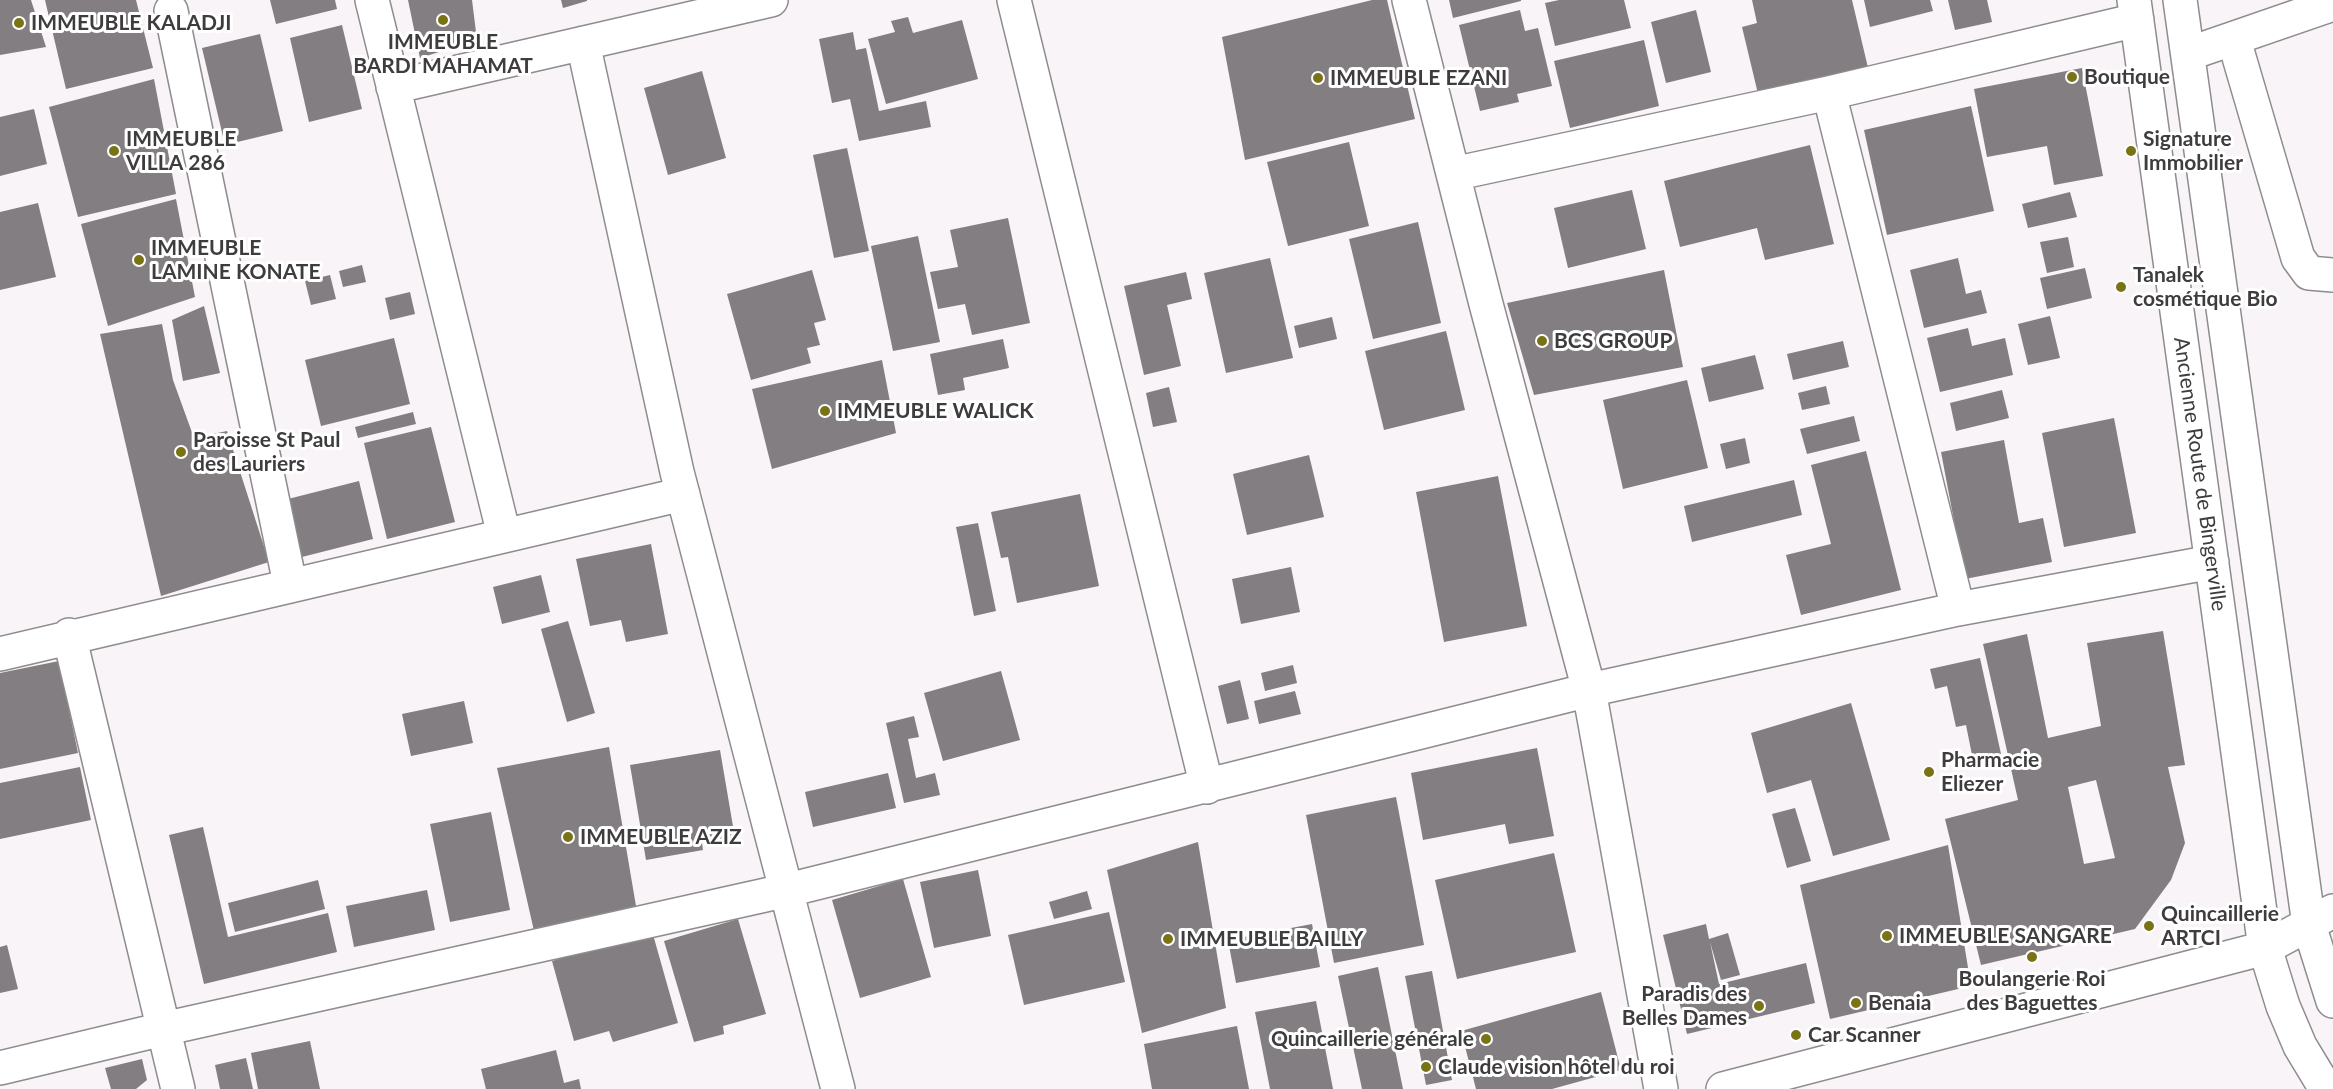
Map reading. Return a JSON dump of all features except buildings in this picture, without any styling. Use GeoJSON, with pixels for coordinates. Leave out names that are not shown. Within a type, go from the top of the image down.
{"type":"FeatureCollection","features":[{"type":"Feature","properties":{"kind":"street"},"geometry":{"type":"LineString","coordinates":[[372,0],[504,535]]}},
{"type":"Feature","properties":{"kind":"street"},"geometry":{"type":"LineString","coordinates":[[393,87],[771,0]]}},
{"type":"Feature","properties":{"kind":"street"},"geometry":{"type":"LineString","coordinates":[[1014,0],[1207,787]]}},
{"type":"Feature","properties":{"kind":"street"},"geometry":{"type":"LineString","coordinates":[[1409,0],[1589,690],[1661,1089]]}},
{"type":"Feature","properties":{"kind":"street"},"geometry":{"type":"LineString","coordinates":[[2180,0],[2333,1001]]}},
{"type":"Feature","properties":{"kind":"street"},"geometry":{"type":"LineString","coordinates":[[2188,54],[2234,40],[2330,4]]}},
{"type":"Feature","properties":{"kind":"street"},"geometry":{"type":"LineString","coordinates":[[1453,174],[1828,93],[2136,10]]}},
{"type":"Feature","properties":{"kind":"street","name":"Ancienne Route de Bingerville"},"geometry":{"type":"LineString","coordinates":[[2136,10],[2265,948],[2283,1006],[2300,1046],[2326,1089]]}},
{"type":"Feature","properties":{"kind":"street"},"geometry":{"type":"LineString","coordinates":[[171,11],[290,584]]}},
{"type":"Feature","properties":{"kind":"street"},"geometry":{"type":"LineString","coordinates":[[2234,40],[2298,258],[2309,273],[2333,275]]}},
{"type":"Feature","properties":{"kind":"street"},"geometry":{"type":"LineString","coordinates":[[583,43],[683,494],[838,1089]]}},
{"type":"Feature","properties":{"kind":"street"},"geometry":{"type":"LineString","coordinates":[[1828,93],[1958,609]]}},
{"type":"Feature","properties":{"kind":"street"},"geometry":{"type":"LineString","coordinates":[[0,654],[69,635],[683,494]]}},
{"type":"Feature","properties":{"kind":"street"},"geometry":{"type":"LineString","coordinates":[[0,1068],[163,1029],[788,890],[1589,690],[1958,609],[2212,562]]}},
{"type":"Feature","properties":{"kind":"street"},"geometry":{"type":"LineString","coordinates":[[69,635],[178,1089]]}},
{"type":"Feature","properties":{"kind":"street"},"geometry":{"type":"LineString","coordinates":[[1723,1089],[2265,948],[2321,918]]}},
{"type":"Feature","properties":{"kind":"place","name":"IMMEUBLE BARDI MAHAMAT"},"geometry":{"type":"Point","coordinates":[443,20]}},
{"type":"Feature","properties":{"kind":"place","name":"IMMEUBLE KALADJI"},"geometry":{"type":"Point","coordinates":[19,23]}},
{"type":"Feature","properties":{"kind":"place","name":"Boutique"},"geometry":{"type":"Point","coordinates":[2072,77]}},
{"type":"Feature","properties":{"kind":"place","name":"IMMEUBLE EZANI"},"geometry":{"type":"Point","coordinates":[1318,78]}},
{"type":"Feature","properties":{"kind":"place","name":"IMMEUBLE VILLA 286"},"geometry":{"type":"Point","coordinates":[114,151]}},
{"type":"Feature","properties":{"kind":"place","name":"Signature Immobilier"},"geometry":{"type":"Point","coordinates":[2131,151]}},
{"type":"Feature","properties":{"kind":"place","name":"IMMEUBLE LAMINE KONATE"},"geometry":{"type":"Point","coordinates":[139,260]}},
{"type":"Feature","properties":{"kind":"place","name":"Tanalek cosmétique Bio"},"geometry":{"type":"Point","coordinates":[2121,287]}},
{"type":"Feature","properties":{"kind":"place","name":"BCS GROUP"},"geometry":{"type":"Point","coordinates":[1542,341]}},
{"type":"Feature","properties":{"kind":"place","name":"IMMEUBLE WALICK"},"geometry":{"type":"Point","coordinates":[825,411]}},
{"type":"Feature","properties":{"kind":"place","name":"Paroisse St Paul des Lauriers"},"geometry":{"type":"Point","coordinates":[181,452]}},
{"type":"Feature","properties":{"kind":"place","name":"Pharmacie Eliezer"},"geometry":{"type":"Point","coordinates":[1929,772]}},
{"type":"Feature","properties":{"kind":"place","name":"IMMEUBLE AZIZ"},"geometry":{"type":"Point","coordinates":[568,837]}},
{"type":"Feature","properties":{"kind":"place","name":"Quincaillerie ARTCI"},"geometry":{"type":"Point","coordinates":[2149,926]}},
{"type":"Feature","properties":{"kind":"place","name":"IMMEUBLE SANGARE"},"geometry":{"type":"Point","coordinates":[1887,936]}},
{"type":"Feature","properties":{"kind":"place","name":"IMMEUBLE BAILLY"},"geometry":{"type":"Point","coordinates":[1168,939]}},
{"type":"Feature","properties":{"kind":"place","name":"Boulangerie Roi des Baguettes"},"geometry":{"type":"Point","coordinates":[2032,957]}},
{"type":"Feature","properties":{"kind":"place","name":"Benaia"},"geometry":{"type":"Point","coordinates":[1856,1003]}},
{"type":"Feature","properties":{"kind":"place","name":"Paradis des Belles Dames"},"geometry":{"type":"Point","coordinates":[1759,1006]}},
{"type":"Feature","properties":{"kind":"place","name":"Car Scanner"},"geometry":{"type":"Point","coordinates":[1796,1035]}},
{"type":"Feature","properties":{"kind":"place","name":"Quincaillerie générale"},"geometry":{"type":"Point","coordinates":[1486,1039]}},
{"type":"Feature","properties":{"kind":"place","name":"Claude vision hôtel du roi"},"geometry":{"type":"Point","coordinates":[1426,1067]}}]}
